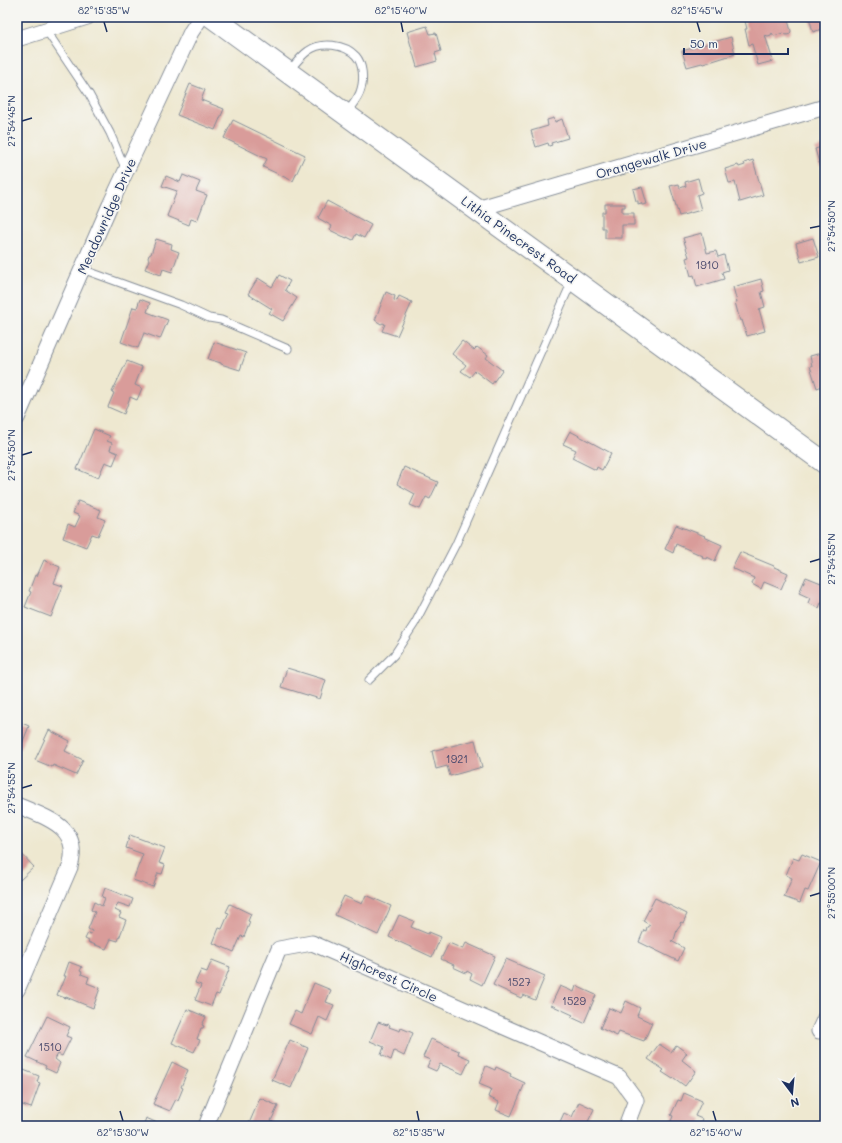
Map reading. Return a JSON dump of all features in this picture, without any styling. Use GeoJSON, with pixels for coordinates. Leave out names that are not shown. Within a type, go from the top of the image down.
{"type":"FeatureCollection","features":[{"type":"Feature","properties":{"kind":"main road","name":"Lithia Pinecrest Road"},"geometry":{"type":"LineString","coordinates":[[212,17],[825,463]]}},
{"type":"Feature","properties":{"kind":"street"},"geometry":{"type":"LineString","coordinates":[[17,39],[87,17]]}},
{"type":"Feature","properties":{"kind":"street","name":"Meadowridge Drive"},"geometry":{"type":"LineString","coordinates":[[17,418],[126,170],[188,38],[201,17]]}},
{"type":"Feature","properties":{"kind":"street","name":"Orangewalk Drive"},"geometry":{"type":"LineString","coordinates":[[477,209],[825,106]]}},
{"type":"Feature","properties":{"kind":"street"},"geometry":{"type":"LineString","coordinates":[[17,805],[56,822],[62,827],[70,842],[72,859],[17,990]]}},
{"type":"Feature","properties":{"kind":"street","name":"Highcrest Circle"},"geometry":{"type":"LineString","coordinates":[[206,1126],[279,949],[312,943],[619,1077],[636,1100],[626,1126]]}},
{"type":"Feature","properties":{"kind":"lane"},"geometry":{"type":"LineString","coordinates":[[46,30],[89,94],[110,133],[126,170]]}},
{"type":"Feature","properties":{"kind":"lane"},"geometry":{"type":"LineString","coordinates":[[288,72],[308,50],[319,45],[339,46],[352,52],[357,57],[361,65],[362,89],[357,99],[345,114]]}},
{"type":"Feature","properties":{"kind":"lane"},"geometry":{"type":"LineString","coordinates":[[82,269],[181,305],[209,318],[221,320],[288,349]]}},
{"type":"Feature","properties":{"kind":"lane"},"geometry":{"type":"LineString","coordinates":[[368,680],[394,654],[415,623],[456,544],[573,279]]}},
{"type":"Feature","properties":{"kind":"building"},"geometry":{"type":"Polygon","coordinates":[[[744,17],[787,17],[791,31],[790,34],[787,35],[783,33],[774,36],[772,33],[768,36],[765,35],[773,61],[758,65],[752,44],[749,45],[744,17]]]}},
{"type":"Feature","properties":{"kind":"building"},"geometry":{"type":"Polygon","coordinates":[[[809,17],[825,17],[825,28],[813,32],[809,17]]]}},
{"type":"Feature","properties":{"kind":"building"},"geometry":{"type":"Polygon","coordinates":[[[427,26],[430,34],[436,33],[441,51],[435,53],[437,61],[417,67],[407,32],[427,26]]]}},
{"type":"Feature","properties":{"kind":"building"},"geometry":{"type":"Polygon","coordinates":[[[731,37],[735,54],[703,64],[687,67],[682,51],[731,37]]]}},
{"type":"Feature","properties":{"kind":"building"},"geometry":{"type":"Polygon","coordinates":[[[190,84],[205,90],[201,100],[224,109],[215,130],[177,115],[190,84]]]}},
{"type":"Feature","properties":{"kind":"building"},"geometry":{"type":"Polygon","coordinates":[[[554,118],[555,122],[562,119],[568,138],[551,143],[552,145],[549,146],[548,143],[536,147],[531,131],[548,126],[547,120],[554,118]]]}},
{"type":"Feature","properties":{"kind":"building"},"geometry":{"type":"Polygon","coordinates":[[[233,120],[305,155],[293,181],[263,167],[267,159],[224,138],[233,120]]]}},
{"type":"Feature","properties":{"kind":"building"},"geometry":{"type":"Polygon","coordinates":[[[825,146],[825,165],[820,166],[815,149],[825,146]]]}},
{"type":"Feature","properties":{"kind":"building"},"geometry":{"type":"Polygon","coordinates":[[[753,160],[763,195],[740,202],[735,182],[729,183],[725,169],[738,165],[739,167],[745,165],[744,163],[753,160]]]}},
{"type":"Feature","properties":{"kind":"building"},"geometry":{"type":"Polygon","coordinates":[[[183,175],[200,182],[196,191],[207,195],[197,221],[191,219],[189,225],[167,216],[177,191],[162,186],[166,176],[180,182],[183,175]]]}},
{"type":"Feature","properties":{"kind":"building"},"geometry":{"type":"Polygon","coordinates":[[[698,178],[702,193],[697,195],[701,210],[679,216],[670,186],[679,184],[680,188],[686,186],[685,182],[698,178]]]}},
{"type":"Feature","properties":{"kind":"building"},"geometry":{"type":"Polygon","coordinates":[[[642,187],[647,204],[642,205],[641,203],[638,204],[638,201],[636,201],[633,189],[642,187]]]}},
{"type":"Feature","properties":{"kind":"building"},"geometry":{"type":"Polygon","coordinates":[[[327,201],[371,225],[364,238],[356,234],[353,240],[342,236],[330,230],[332,226],[318,218],[327,201]]]}},
{"type":"Feature","properties":{"kind":"building"},"geometry":{"type":"Polygon","coordinates":[[[605,204],[625,204],[625,207],[622,207],[622,213],[634,213],[634,225],[622,225],[622,238],[605,238],[605,228],[602,228],[602,212],[605,212],[605,204]]]}},
{"type":"Feature","properties":{"kind":"building"},"geometry":{"type":"Polygon","coordinates":[[[702,233],[707,253],[716,251],[718,257],[724,255],[728,270],[722,272],[724,279],[697,287],[694,275],[691,276],[686,258],[689,257],[683,238],[702,233]]]}},
{"type":"Feature","properties":{"kind":"building"},"geometry":{"type":"Polygon","coordinates":[[[813,238],[819,257],[801,262],[796,243],[813,238]]]}},
{"type":"Feature","properties":{"kind":"building"},"geometry":{"type":"Polygon","coordinates":[[[156,239],[172,244],[171,249],[179,252],[172,272],[163,269],[161,275],[145,269],[156,239]]]}},
{"type":"Feature","properties":{"kind":"building"},"geometry":{"type":"Polygon","coordinates":[[[279,275],[290,281],[285,290],[297,298],[283,321],[269,313],[272,309],[248,294],[258,278],[272,287],[279,275]]]}},
{"type":"Feature","properties":{"kind":"building"},"geometry":{"type":"Polygon","coordinates":[[[761,279],[764,291],[761,292],[765,307],[759,309],[765,331],[747,336],[742,320],[740,321],[733,287],[761,279]]]}},
{"type":"Feature","properties":{"kind":"building"},"geometry":{"type":"Polygon","coordinates":[[[386,292],[395,296],[394,300],[397,301],[399,296],[412,302],[397,336],[382,331],[385,324],[381,324],[375,320],[386,292]]]}},
{"type":"Feature","properties":{"kind":"building"},"geometry":{"type":"Polygon","coordinates":[[[140,299],[150,303],[147,312],[168,320],[160,339],[144,333],[138,348],[121,342],[133,307],[137,308],[140,299]]]}},
{"type":"Feature","properties":{"kind":"building"},"geometry":{"type":"Polygon","coordinates":[[[462,341],[474,350],[477,347],[488,355],[486,358],[502,370],[492,384],[475,371],[470,377],[461,371],[466,365],[452,354],[462,341]]]}},
{"type":"Feature","properties":{"kind":"building"},"geometry":{"type":"Polygon","coordinates":[[[214,342],[246,353],[240,370],[208,359],[214,342]]]}},
{"type":"Feature","properties":{"kind":"building"},"geometry":{"type":"Polygon","coordinates":[[[825,352],[825,385],[817,388],[810,366],[812,366],[810,356],[825,352]]]}},
{"type":"Feature","properties":{"kind":"building"},"geometry":{"type":"Polygon","coordinates":[[[127,361],[142,367],[135,385],[142,388],[137,400],[130,397],[124,414],[108,407],[114,393],[112,392],[127,361]]]}},
{"type":"Feature","properties":{"kind":"building"},"geometry":{"type":"Polygon","coordinates":[[[94,429],[110,436],[107,441],[112,443],[110,450],[118,453],[113,465],[105,462],[98,478],[77,469],[94,429]]]}},
{"type":"Feature","properties":{"kind":"building"},"geometry":{"type":"Polygon","coordinates":[[[570,431],[611,453],[602,470],[597,467],[596,470],[572,458],[576,450],[563,444],[570,431]]]}},
{"type":"Feature","properties":{"kind":"building"},"geometry":{"type":"Polygon","coordinates":[[[404,467],[438,482],[430,499],[426,497],[420,509],[410,505],[415,494],[397,484],[404,467]]]}},
{"type":"Feature","properties":{"kind":"building"},"geometry":{"type":"Polygon","coordinates":[[[78,501],[101,510],[98,517],[105,520],[98,536],[92,534],[86,547],[63,538],[68,524],[75,527],[80,516],[73,513],[78,501]]]}},
{"type":"Feature","properties":{"kind":"building"},"geometry":{"type":"Polygon","coordinates":[[[676,525],[705,536],[704,537],[722,545],[715,561],[707,557],[706,559],[702,557],[703,556],[676,544],[673,553],[665,549],[676,525]]]}},
{"type":"Feature","properties":{"kind":"building"},"geometry":{"type":"Polygon","coordinates":[[[740,552],[788,573],[781,589],[764,582],[761,589],[752,584],[754,578],[732,568],[740,552]]]}},
{"type":"Feature","properties":{"kind":"building"},"geometry":{"type":"Polygon","coordinates":[[[44,560],[60,567],[54,583],[63,586],[51,617],[25,607],[31,592],[29,591],[35,575],[37,576],[44,560]]]}},
{"type":"Feature","properties":{"kind":"building"},"geometry":{"type":"Polygon","coordinates":[[[806,577],[825,584],[825,604],[821,603],[819,608],[808,603],[810,598],[799,593],[806,577]]]}},
{"type":"Feature","properties":{"kind":"building"},"geometry":{"type":"Polygon","coordinates":[[[287,668],[326,680],[320,699],[281,687],[287,668]]]}},
{"type":"Feature","properties":{"kind":"building"},"geometry":{"type":"Polygon","coordinates":[[[17,721],[29,726],[20,749],[17,748],[17,721]]]}},
{"type":"Feature","properties":{"kind":"building"},"geometry":{"type":"Polygon","coordinates":[[[49,730],[70,741],[65,751],[83,760],[76,775],[53,765],[52,767],[35,760],[49,730]]]}},
{"type":"Feature","properties":{"kind":"building"},"geometry":{"type":"Polygon","coordinates":[[[475,740],[482,767],[450,776],[447,766],[436,769],[432,751],[475,740]]]}},
{"type":"Feature","properties":{"kind":"building"},"geometry":{"type":"Polygon","coordinates":[[[130,835],[165,848],[159,863],[165,865],[162,874],[158,873],[153,887],[133,880],[143,854],[126,848],[130,835]]]}},
{"type":"Feature","properties":{"kind":"building"},"geometry":{"type":"Polygon","coordinates":[[[17,849],[34,867],[20,880],[17,876],[17,849]]]}},
{"type":"Feature","properties":{"kind":"building"},"geometry":{"type":"Polygon","coordinates":[[[802,854],[821,862],[808,891],[805,890],[800,903],[784,897],[792,878],[786,875],[793,858],[799,860],[802,854]]]}},
{"type":"Feature","properties":{"kind":"building"},"geometry":{"type":"Polygon","coordinates":[[[105,888],[133,899],[130,907],[118,903],[115,910],[121,913],[119,917],[126,920],[118,941],[111,939],[106,949],[88,942],[89,941],[85,939],[88,933],[91,934],[92,931],[88,929],[95,912],[91,910],[94,902],[102,906],[105,898],[102,897],[105,888]]]}},
{"type":"Feature","properties":{"kind":"building"},"geometry":{"type":"Polygon","coordinates":[[[366,895],[391,906],[378,935],[335,915],[344,896],[362,904],[366,895]]]}},
{"type":"Feature","properties":{"kind":"building"},"geometry":{"type":"Polygon","coordinates":[[[655,898],[687,914],[683,923],[680,923],[681,925],[677,930],[674,940],[671,941],[684,948],[678,961],[639,942],[644,930],[646,931],[647,927],[650,925],[643,921],[655,898]]]}},
{"type":"Feature","properties":{"kind":"building"},"geometry":{"type":"Polygon","coordinates":[[[230,904],[251,914],[248,921],[250,922],[244,937],[241,936],[234,952],[213,943],[219,928],[222,929],[229,913],[226,912],[230,904]]]}},
{"type":"Feature","properties":{"kind":"building"},"geometry":{"type":"Polygon","coordinates":[[[399,915],[414,921],[411,927],[428,934],[429,932],[441,937],[432,957],[389,937],[399,915]]]}},
{"type":"Feature","properties":{"kind":"building"},"geometry":{"type":"Polygon","coordinates":[[[449,943],[463,949],[466,943],[495,956],[482,985],[470,979],[472,974],[453,967],[454,965],[441,959],[449,943]]]}},
{"type":"Feature","properties":{"kind":"building"},"geometry":{"type":"Polygon","coordinates":[[[506,959],[545,976],[535,1000],[523,995],[521,998],[493,985],[506,959]]]}},
{"type":"Feature","properties":{"kind":"building"},"geometry":{"type":"Polygon","coordinates":[[[212,960],[230,967],[219,995],[216,994],[211,1006],[195,1000],[201,985],[195,983],[201,970],[207,972],[212,960]]]}},
{"type":"Feature","properties":{"kind":"building"},"geometry":{"type":"Polygon","coordinates":[[[69,962],[82,967],[80,971],[82,972],[81,974],[89,977],[87,983],[100,988],[93,1008],[57,995],[66,976],[64,976],[69,962]]]}},
{"type":"Feature","properties":{"kind":"building"},"geometry":{"type":"Polygon","coordinates":[[[314,983],[331,990],[326,1002],[334,1005],[327,1021],[319,1017],[312,1034],[289,1024],[295,1011],[301,1014],[314,983]]]}},
{"type":"Feature","properties":{"kind":"building"},"geometry":{"type":"Polygon","coordinates":[[[560,986],[574,992],[576,986],[596,995],[584,1023],[571,1017],[573,1015],[551,1005],[560,986]]]}},
{"type":"Feature","properties":{"kind":"building"},"geometry":{"type":"Polygon","coordinates":[[[626,1001],[640,1008],[637,1016],[652,1023],[644,1041],[619,1032],[617,1036],[600,1028],[609,1008],[621,1013],[626,1001]]]}},
{"type":"Feature","properties":{"kind":"building"},"geometry":{"type":"Polygon","coordinates":[[[187,1009],[206,1017],[202,1025],[204,1026],[201,1028],[197,1039],[200,1040],[194,1052],[172,1043],[187,1009]]]}},
{"type":"Feature","properties":{"kind":"building"},"geometry":{"type":"Polygon","coordinates":[[[47,1016],[70,1027],[66,1036],[71,1038],[62,1056],[58,1054],[55,1059],[60,1063],[56,1073],[45,1068],[46,1066],[27,1057],[47,1016]]]}},
{"type":"Feature","properties":{"kind":"building"},"geometry":{"type":"Polygon","coordinates":[[[378,1022],[388,1024],[390,1025],[389,1027],[400,1031],[401,1028],[413,1033],[404,1056],[394,1051],[391,1060],[381,1055],[384,1047],[370,1041],[378,1022]]]}},
{"type":"Feature","properties":{"kind":"building"},"geometry":{"type":"Polygon","coordinates":[[[431,1039],[459,1051],[458,1054],[470,1059],[463,1074],[440,1064],[436,1071],[427,1067],[430,1060],[423,1057],[431,1039]]]}},
{"type":"Feature","properties":{"kind":"building"},"geometry":{"type":"Polygon","coordinates":[[[290,1040],[308,1048],[291,1088],[272,1080],[290,1040]]]}},
{"type":"Feature","properties":{"kind":"building"},"geometry":{"type":"Polygon","coordinates":[[[659,1044],[671,1052],[676,1045],[687,1053],[682,1060],[696,1071],[685,1086],[662,1072],[664,1070],[648,1059],[659,1044]]]}},
{"type":"Feature","properties":{"kind":"building"},"geometry":{"type":"Polygon","coordinates":[[[172,1062],[188,1070],[181,1087],[183,1088],[178,1100],[176,1099],[170,1111],[153,1104],[172,1062]]]}},
{"type":"Feature","properties":{"kind":"building"},"geometry":{"type":"Polygon","coordinates":[[[486,1066],[495,1070],[496,1067],[525,1083],[511,1116],[496,1110],[499,1102],[488,1097],[491,1089],[479,1084],[486,1066]]]}},
{"type":"Feature","properties":{"kind":"building"},"geometry":{"type":"Polygon","coordinates":[[[21,1069],[39,1076],[37,1082],[40,1083],[31,1108],[20,1104],[17,1110],[17,1081],[21,1069]]]}},
{"type":"Feature","properties":{"kind":"building"},"geometry":{"type":"Polygon","coordinates":[[[684,1093],[702,1101],[695,1116],[702,1119],[699,1126],[674,1126],[670,1124],[673,1116],[671,1115],[678,1100],[681,1101],[684,1093]]]}},
{"type":"Feature","properties":{"kind":"building"},"geometry":{"type":"Polygon","coordinates":[[[260,1098],[278,1106],[271,1121],[278,1124],[278,1126],[248,1126],[260,1098]]]}},
{"type":"Feature","properties":{"kind":"building"},"geometry":{"type":"Polygon","coordinates":[[[579,1102],[594,1109],[586,1126],[563,1126],[559,1124],[564,1113],[572,1117],[579,1102]]]}},
{"type":"Feature","properties":{"kind":"building"},"geometry":{"type":"Polygon","coordinates":[[[146,1118],[162,1125],[143,1126],[146,1118]]]}}]}
